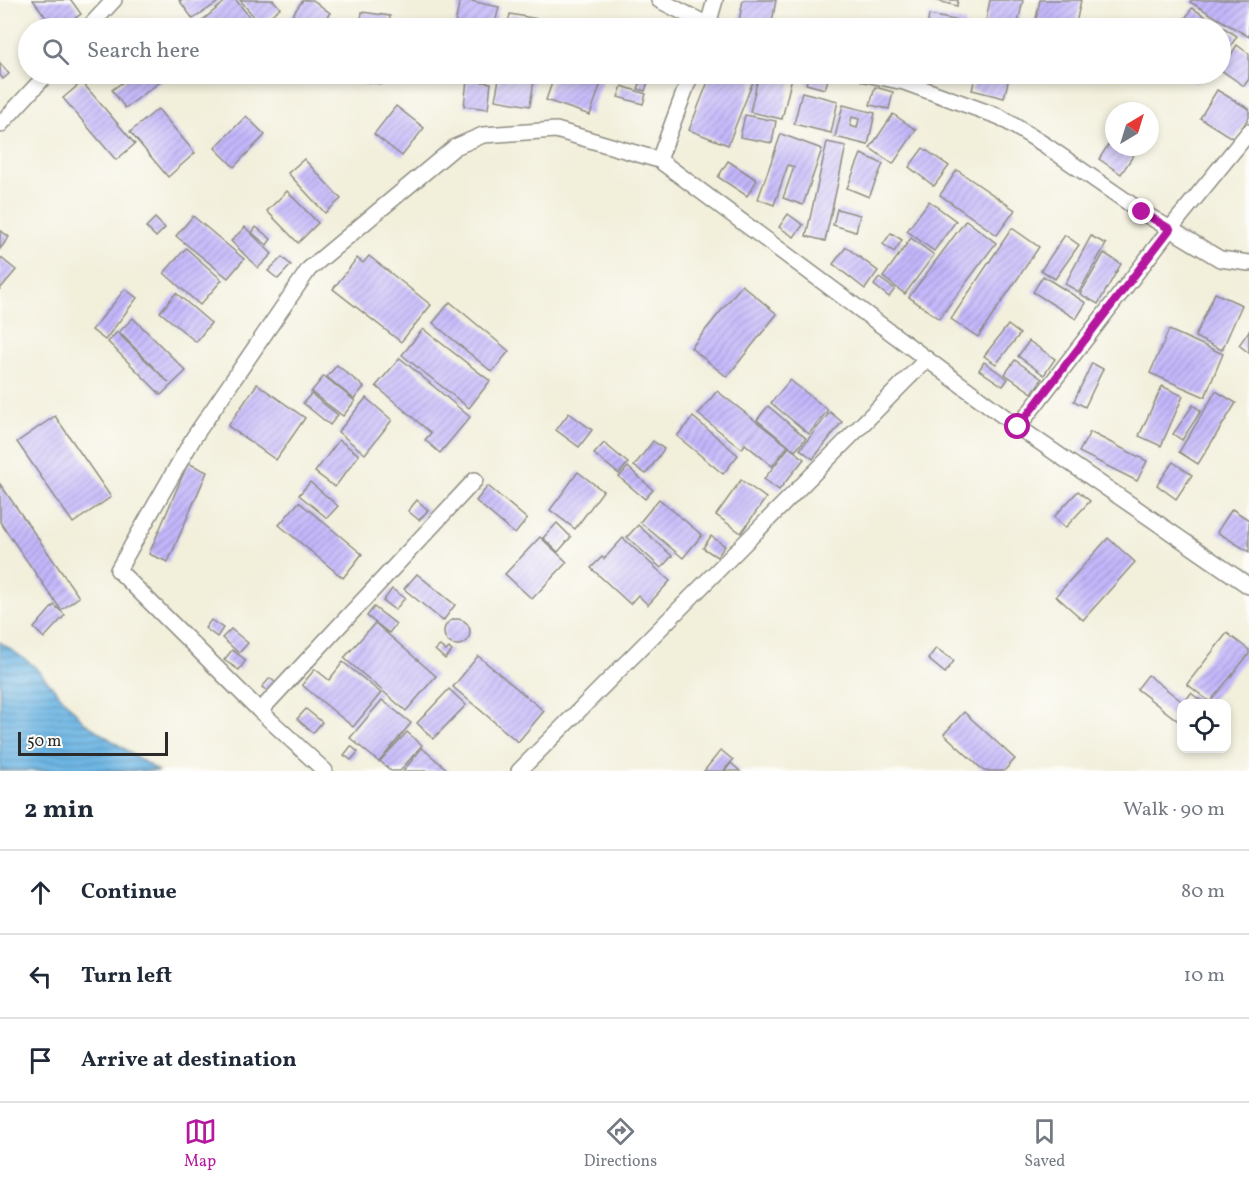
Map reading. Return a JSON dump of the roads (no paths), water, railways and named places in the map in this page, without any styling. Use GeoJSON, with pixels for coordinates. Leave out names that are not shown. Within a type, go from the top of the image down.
{"type":"FeatureCollection","features":[{"type":"Feature","properties":{"kind":"street"},"geometry":{"type":"LineString","coordinates":[[97,18],[114,0]]}},
{"type":"Feature","properties":{"kind":"street"},"geometry":{"type":"LineString","coordinates":[[659,0],[694,18]]}},
{"type":"Feature","properties":{"kind":"street"},"geometry":{"type":"LineString","coordinates":[[712,18],[714,0]]}},
{"type":"Feature","properties":{"kind":"street"},"geometry":{"type":"LineString","coordinates":[[0,125],[38,84]]}},
{"type":"Feature","properties":{"kind":"street"},"geometry":{"type":"LineString","coordinates":[[659,160],[687,84]]}},
{"type":"Feature","properties":{"kind":"street"},"geometry":{"type":"LineString","coordinates":[[909,84],[1000,117],[1142,212],[1220,259],[1249,263]]}},
{"type":"Feature","properties":{"kind":"street"},"geometry":{"type":"LineString","coordinates":[[325,771],[260,711],[118,570],[195,437],[309,269],[455,147],[483,135],[556,130],[659,160],[1018,427],[1249,586]]}},
{"type":"Feature","properties":{"kind":"street"},"geometry":{"type":"LineString","coordinates":[[1018,427],[1170,229],[1249,132]]}},
{"type":"Feature","properties":{"kind":"street"},"geometry":{"type":"LineString","coordinates":[[519,771],[927,359]]}},
{"type":"Feature","properties":{"kind":"street"},"geometry":{"type":"LineString","coordinates":[[260,711],[476,480]]}},
{"type":"Feature","properties":{"kind":"water"},"geometry":{"type":"Polygon","coordinates":[[[0,642],[33,665],[85,723],[158,771],[0,771],[0,642]]]}}]}
